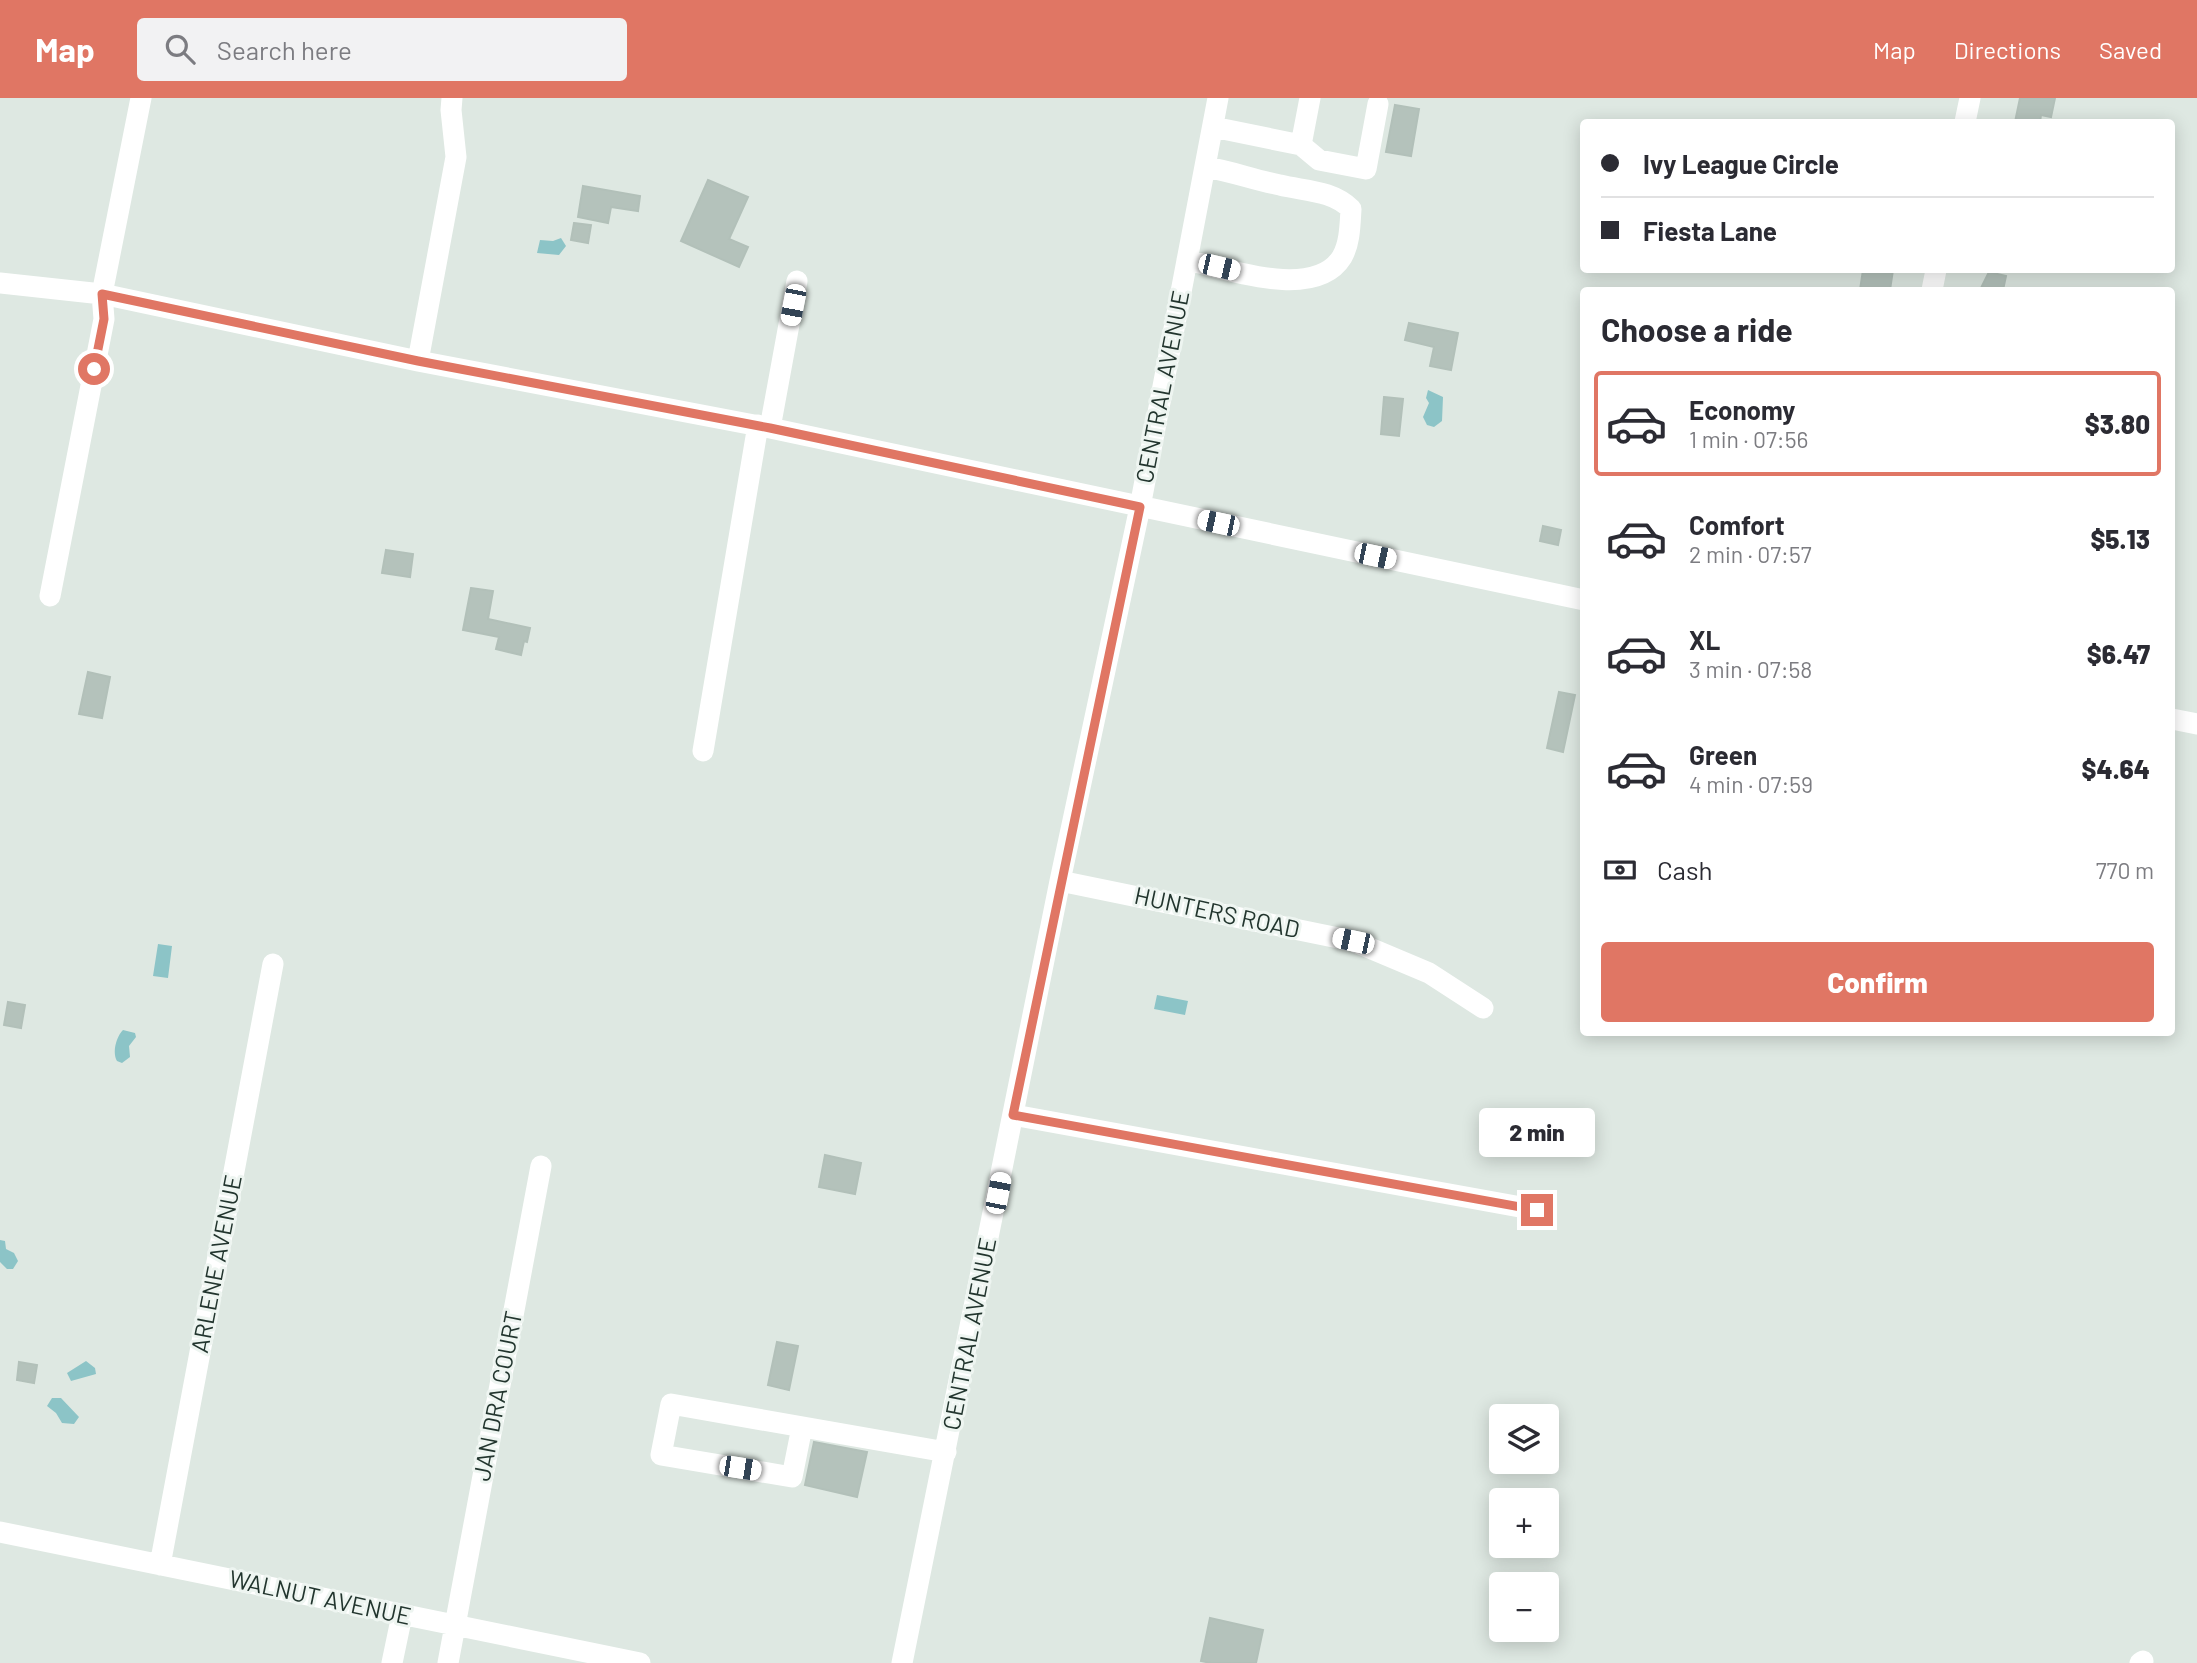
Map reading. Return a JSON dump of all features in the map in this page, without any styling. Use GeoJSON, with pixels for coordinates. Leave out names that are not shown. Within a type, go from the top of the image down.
{"type":"FeatureCollection","features":[{"type":"Feature","properties":{"kind":"street"},"geometry":{"type":"LineString","coordinates":[[50,596],[104,319],[102,294],[141,98]]}},
{"type":"Feature","properties":{"kind":"street"},"geometry":{"type":"LineString","coordinates":[[418,361],[456,158],[452,98]]}},
{"type":"Feature","properties":{"kind":"street","name":"CENTRAL AVENUE"},"geometry":{"type":"LineString","coordinates":[[902,1663],[1060,881],[1140,507],[1218,98]]}},
{"type":"Feature","properties":{"kind":"street"},"geometry":{"type":"LineString","coordinates":[[1301,145],[1310,98]]}},
{"type":"Feature","properties":{"kind":"street"},"geometry":{"type":"LineString","coordinates":[[1966,119],[1970,98]]}},
{"type":"Feature","properties":{"kind":"street"},"geometry":{"type":"LineString","coordinates":[[1213,127],[1301,145],[1319,160],[1366,169],[1378,104]]}},
{"type":"Feature","properties":{"kind":"street"},"geometry":{"type":"LineString","coordinates":[[1187,260],[1294,281],[1326,273],[1342,258],[1349,235],[1351,209],[1341,200],[1205,167]]}},
{"type":"Feature","properties":{"kind":"street"},"geometry":{"type":"LineString","coordinates":[[703,751],[764,426],[797,281]]}},
{"type":"Feature","properties":{"kind":"street"},"geometry":{"type":"LineString","coordinates":[[0,283],[102,294],[418,361],[764,426],[1580,599]]}},
{"type":"Feature","properties":{"kind":"street"},"geometry":{"type":"LineString","coordinates":[[2175,720],[2197,724]]}},
{"type":"Feature","properties":{"kind":"street","name":"HUNTERS ROAD"},"geometry":{"type":"LineString","coordinates":[[1060,881],[1353,941],[1429,973],[1483,1008]]}},
{"type":"Feature","properties":{"kind":"street","name":"ARLENE AVENUE"},"geometry":{"type":"LineString","coordinates":[[160,1565],[274,964]]}},
{"type":"Feature","properties":{"kind":"street"},"geometry":{"type":"LineString","coordinates":[[1013,1115],[1537,1210]]}},
{"type":"Feature","properties":{"kind":"street","name":"JAN DRA COURT"},"geometry":{"type":"LineString","coordinates":[[448,1663],[541,1166]]}},
{"type":"Feature","properties":{"kind":"street"},"geometry":{"type":"LineString","coordinates":[[802,1427],[792,1477],[661,1455],[671,1404],[946,1452]]}},
{"type":"Feature","properties":{"kind":"street","name":"WALNUT AVENUE"},"geometry":{"type":"LineString","coordinates":[[0,1532],[640,1663]]}},
{"type":"Feature","properties":{"kind":"street"},"geometry":{"type":"LineString","coordinates":[[393,1663],[402,1615]]}},
{"type":"Feature","properties":{"kind":"water"},"geometry":{"type":"Polygon","coordinates":[[[561,238],[566,246],[559,255],[537,253],[540,240],[553,241],[561,238]]]}},
{"type":"Feature","properties":{"kind":"water"},"geometry":{"type":"Polygon","coordinates":[[[1428,390],[1443,397],[1442,421],[1434,427],[1427,425],[1423,417],[1429,403],[1426,398],[1428,390]]]}},
{"type":"Feature","properties":{"kind":"water"},"geometry":{"type":"Polygon","coordinates":[[[158,944],[172,946],[168,978],[153,976],[158,944]]]}},
{"type":"Feature","properties":{"kind":"water"},"geometry":{"type":"Polygon","coordinates":[[[1157,995],[1188,1001],[1185,1015],[1154,1009],[1157,995]]]}},
{"type":"Feature","properties":{"kind":"water"},"geometry":{"type":"Polygon","coordinates":[[[123,1030],[135,1033],[136,1037],[129,1046],[130,1057],[122,1063],[117,1061],[115,1050],[123,1030]]]}},
{"type":"Feature","properties":{"kind":"water"},"geometry":{"type":"Polygon","coordinates":[[[0,1240],[5,1241],[6,1249],[14,1253],[18,1261],[13,1269],[7,1269],[0,1262],[0,1240]]]}},
{"type":"Feature","properties":{"kind":"water"},"geometry":{"type":"Polygon","coordinates":[[[86,1361],[95,1368],[96,1374],[71,1381],[67,1373],[86,1361]]]}},
{"type":"Feature","properties":{"kind":"water"},"geometry":{"type":"Polygon","coordinates":[[[52,1398],[61,1398],[79,1417],[74,1424],[62,1423],[56,1413],[47,1406],[52,1398]]]}},
{"type":"Feature","properties":{"kind":"building"},"geometry":{"type":"Polygon","coordinates":[[[2020,98],[2055,98],[2051,117],[2041,115],[2040,119],[2016,119],[2020,98]]]}},
{"type":"Feature","properties":{"kind":"building"},"geometry":{"type":"Polygon","coordinates":[[[1395,105],[1419,109],[1411,156],[1386,152],[1395,105]]]}},
{"type":"Feature","properties":{"kind":"building"},"geometry":{"type":"Polygon","coordinates":[[[708,180],[748,197],[729,239],[748,247],[739,267],[681,241],[708,180]]]}},
{"type":"Feature","properties":{"kind":"building"},"geometry":{"type":"Polygon","coordinates":[[[583,186],[640,196],[638,211],[611,207],[608,223],[578,217],[583,186]]]}},
{"type":"Feature","properties":{"kind":"building"},"geometry":{"type":"Polygon","coordinates":[[[574,223],[591,225],[588,243],[571,240],[574,223]]]}},
{"type":"Feature","properties":{"kind":"building"},"geometry":{"type":"Polygon","coordinates":[[[1863,273],[1893,273],[1890,287],[1860,287],[1863,273]]]}},
{"type":"Feature","properties":{"kind":"building"},"geometry":{"type":"Polygon","coordinates":[[[1988,273],[2006,276],[2004,287],[1982,287],[1988,273]]]}},
{"type":"Feature","properties":{"kind":"building"},"geometry":{"type":"Polygon","coordinates":[[[1409,323],[1458,333],[1451,370],[1430,366],[1434,347],[1405,340],[1409,323]]]}},
{"type":"Feature","properties":{"kind":"building"},"geometry":{"type":"Polygon","coordinates":[[[1384,397],[1403,399],[1399,436],[1381,434],[1384,397]]]}},
{"type":"Feature","properties":{"kind":"building"},"geometry":{"type":"Polygon","coordinates":[[[1543,526],[1561,530],[1558,545],[1540,541],[1543,526]]]}},
{"type":"Feature","properties":{"kind":"building"},"geometry":{"type":"Polygon","coordinates":[[[386,550],[413,554],[410,577],[382,573],[386,550]]]}},
{"type":"Feature","properties":{"kind":"building"},"geometry":{"type":"Polygon","coordinates":[[[471,588],[493,591],[488,619],[530,628],[521,655],[496,649],[499,637],[463,630],[471,588]]]}},
{"type":"Feature","properties":{"kind":"building"},"geometry":{"type":"Polygon","coordinates":[[[88,672],[110,677],[102,718],[79,714],[88,672]]]}},
{"type":"Feature","properties":{"kind":"building"},"geometry":{"type":"Polygon","coordinates":[[[1559,692],[1575,695],[1563,752],[1547,748],[1559,692]]]}},
{"type":"Feature","properties":{"kind":"building"},"geometry":{"type":"Polygon","coordinates":[[[8,1002],[25,1005],[21,1028],[4,1025],[8,1002]]]}},
{"type":"Feature","properties":{"kind":"building"},"geometry":{"type":"Polygon","coordinates":[[[825,1155],[861,1163],[855,1194],[819,1187],[825,1155]]]}},
{"type":"Feature","properties":{"kind":"building"},"geometry":{"type":"Polygon","coordinates":[[[777,1342],[798,1346],[789,1390],[768,1385],[777,1342]]]}},
{"type":"Feature","properties":{"kind":"building"},"geometry":{"type":"Polygon","coordinates":[[[19,1362],[37,1365],[34,1383],[17,1380],[19,1362]]]}},
{"type":"Feature","properties":{"kind":"building"},"geometry":{"type":"Polygon","coordinates":[[[814,1442],[867,1452],[857,1497],[805,1485],[814,1442]]]}},
{"type":"Feature","properties":{"kind":"building"},"geometry":{"type":"Polygon","coordinates":[[[1210,1618],[1263,1630],[1256,1663],[1201,1661],[1210,1618]]]}},
{"type":"Feature","properties":{"kind":"route"},"geometry":{"type":"LineString","coordinates":[[94,369],[104,319],[102,294],[418,361],[770,428],[1140,507],[1013,1115],[1537,1210]]}}]}
